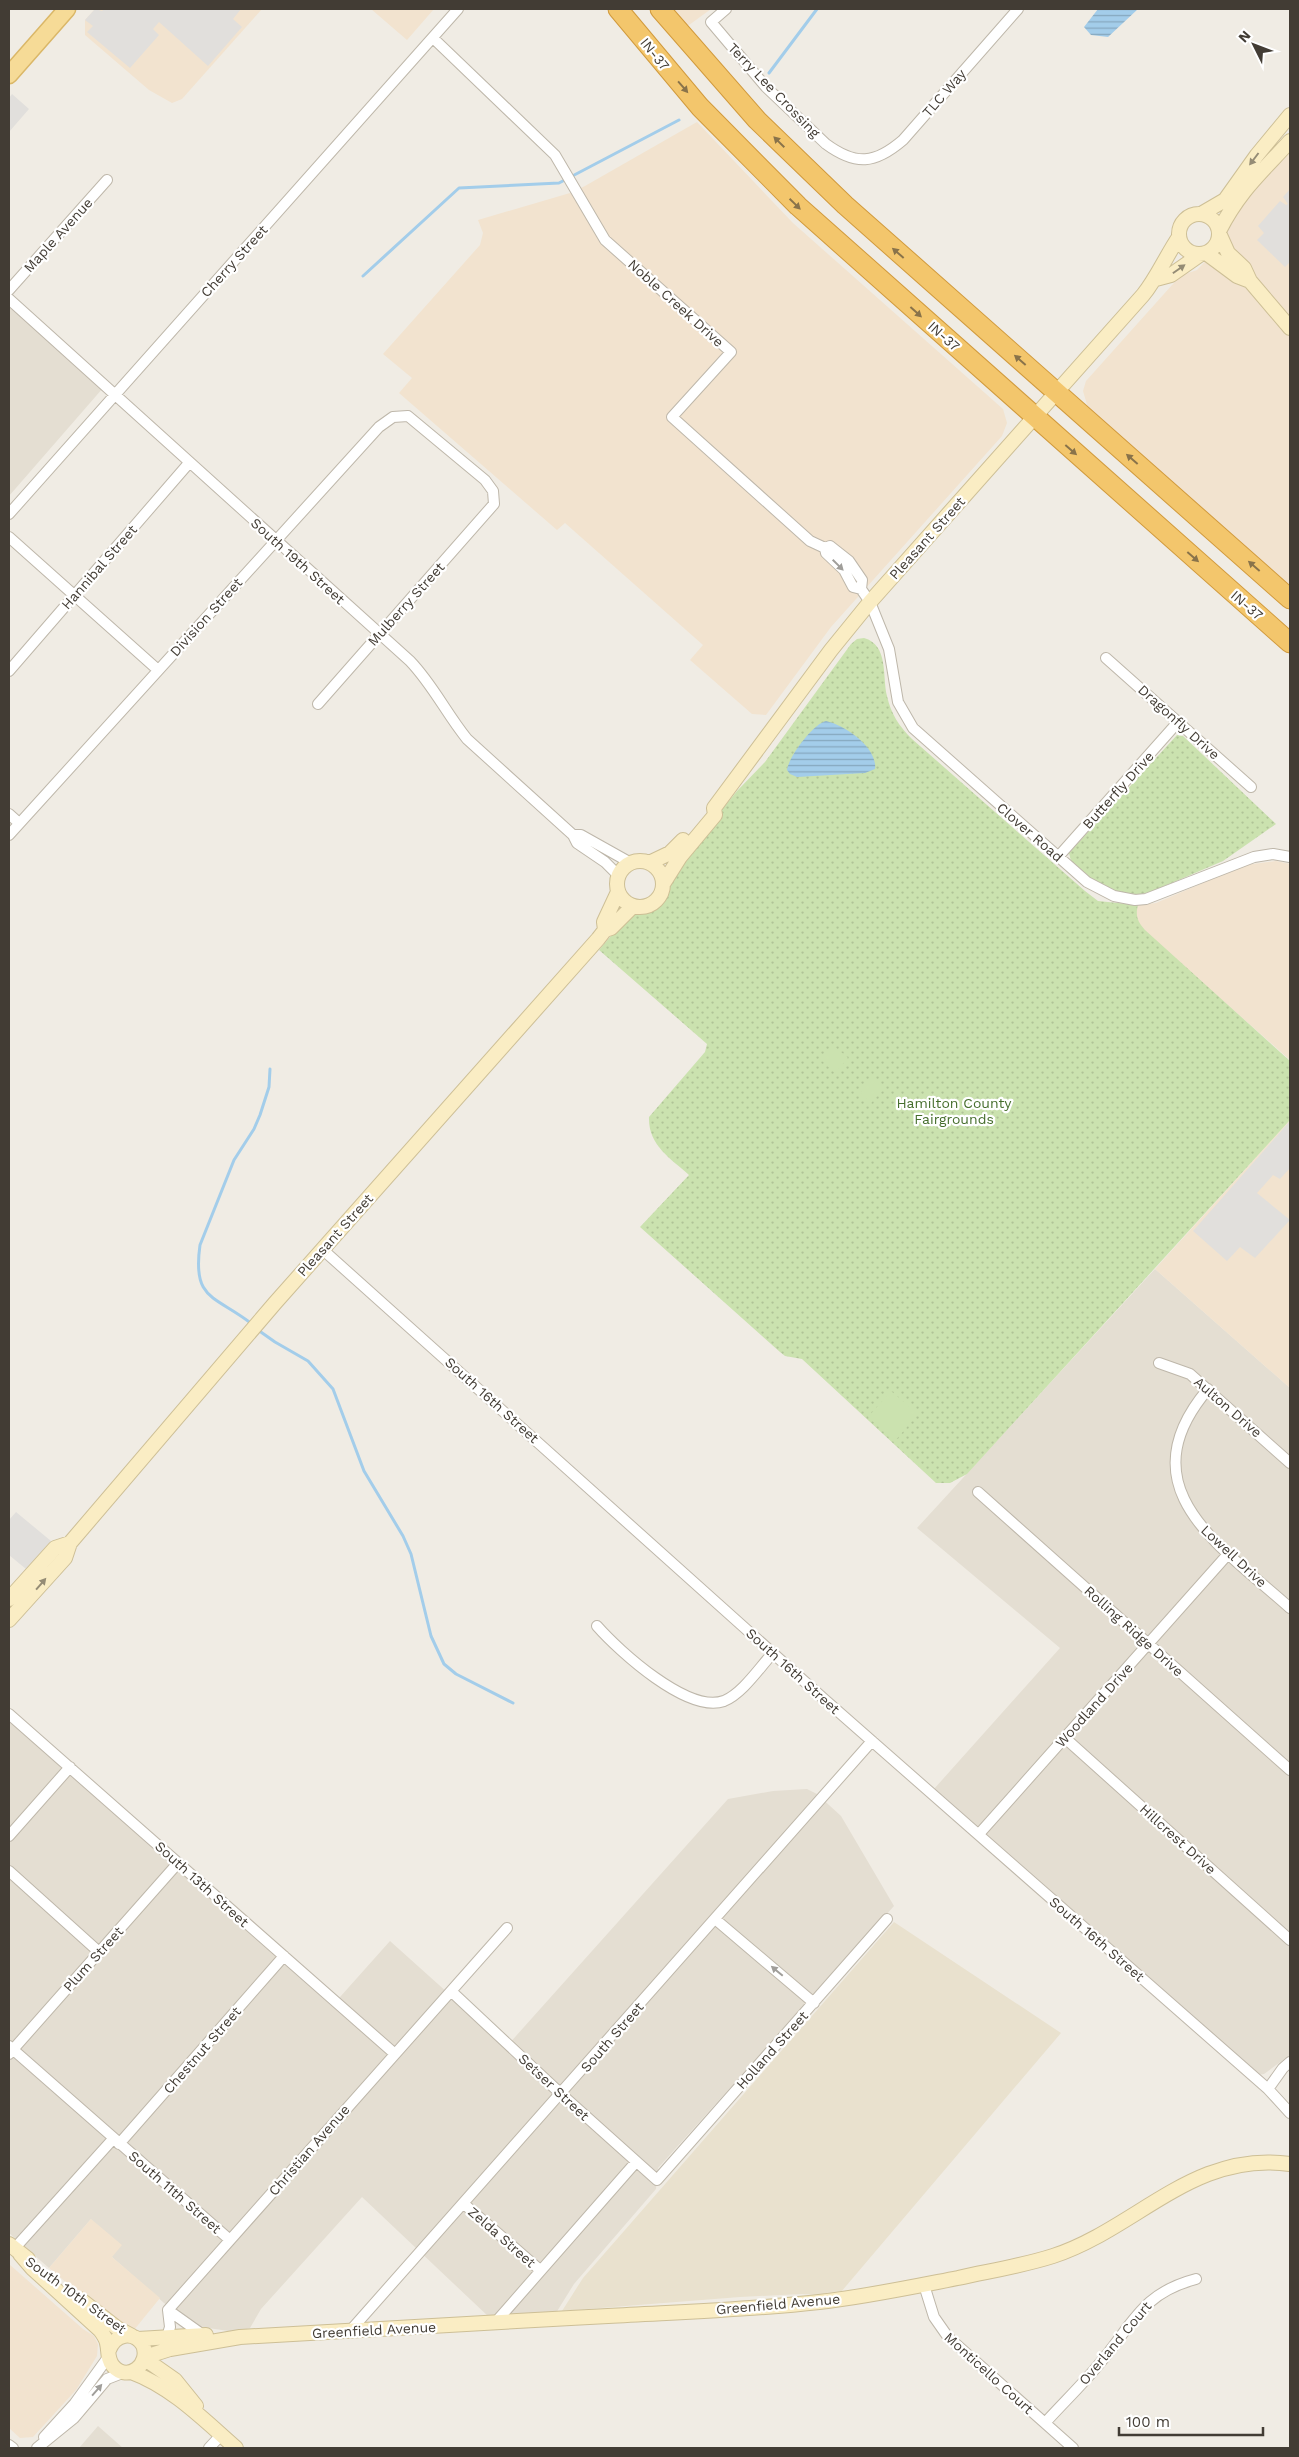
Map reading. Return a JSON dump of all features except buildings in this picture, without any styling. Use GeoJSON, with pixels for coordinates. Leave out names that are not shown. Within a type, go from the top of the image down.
{"type":"FeatureCollection","features":[{"type":"Feature","properties":{"kind":"highway","name":"IN-37"},"geometry":{"type":"LineString","coordinates":[[618,9],[700,107],[760,169],[833,239],[1290,643]]}},
{"type":"Feature","properties":{"kind":"highway"},"geometry":{"type":"LineString","coordinates":[[660,9],[721,80],[806,169],[1290,599]]}},
{"type":"Feature","properties":{"kind":"main road"},"geometry":{"type":"LineString","coordinates":[[9,75],[67,9]]}},
{"type":"Feature","properties":{"kind":"street","name":"Cherry Street"},"geometry":{"type":"LineString","coordinates":[[9,514],[458,9]]}},
{"type":"Feature","properties":{"kind":"street","name":"Terry Lee Crossing"},"geometry":{"type":"LineString","coordinates":[[726,9],[712,22],[751,70],[826,144],[838,153],[858,160]]}},
{"type":"Feature","properties":{"kind":"street","name":"TLC Way"},"geometry":{"type":"LineString","coordinates":[[858,160],[876,158],[891,150],[902,140],[1018,9]]}},
{"type":"Feature","properties":{"kind":"street","name":"Noble Creek Drive"},"geometry":{"type":"LineString","coordinates":[[433,38],[555,155],[605,240],[731,352],[672,417],[810,541],[825,548],[830,546],[849,561],[862,580],[861,589],[870,602]]}},
{"type":"Feature","properties":{"kind":"street"},"geometry":{"type":"LineString","coordinates":[[1250,281],[1237,276],[1203,254],[1186,250],[1179,237],[1180,226],[1186,218],[1201,214],[1224,200],[1257,155],[1290,115]]}},
{"type":"Feature","properties":{"kind":"street"},"geometry":{"type":"LineString","coordinates":[[1203,254],[1214,248],[1219,232],[1238,198],[1290,141]]}},
{"type":"Feature","properties":{"kind":"street","name":"Maple Avenue"},"geometry":{"type":"LineString","coordinates":[[9,290],[107,180]]}},
{"type":"Feature","properties":{"kind":"street"},"geometry":{"type":"LineString","coordinates":[[1201,214],[1211,218],[1228,253],[1244,268],[1250,281],[1290,328]]}},
{"type":"Feature","properties":{"kind":"street","name":"Pleasant Street"},"geometry":{"type":"LineString","coordinates":[[663,884],[680,857],[715,815],[714,808],[831,650],[870,602],[1156,279],[1161,264],[1179,237]]}},
{"type":"Feature","properties":{"kind":"street","name":"Pleasant Street"},"geometry":{"type":"LineString","coordinates":[[1156,279],[1171,275],[1203,254]]}},
{"type":"Feature","properties":{"kind":"street","name":"South 19th Street"},"geometry":{"type":"LineString","coordinates":[[9,299],[274,540],[380,633],[424,675],[467,738],[572,836],[577,843],[605,862],[618,876]]}},
{"type":"Feature","properties":{"kind":"street","name":"Division Street"},"geometry":{"type":"LineString","coordinates":[[9,835],[274,540],[383,423],[398,416],[412,418]]}},
{"type":"Feature","properties":{"kind":"street","name":"Mulberry Street"},"geometry":{"type":"LineString","coordinates":[[318,704],[494,504],[493,491],[485,480],[412,418]]}},
{"type":"Feature","properties":{"kind":"street","name":"Hannibal Street"},"geometry":{"type":"LineString","coordinates":[[9,670],[189,463]]}},
{"type":"Feature","properties":{"kind":"street"},"geometry":{"type":"LineString","coordinates":[[9,537],[158,670]]}},
{"type":"Feature","properties":{"kind":"street","name":"Clover Road"},"geometry":{"type":"LineString","coordinates":[[870,602],[889,650],[898,702],[912,728],[1058,857],[1096,888],[1114,896],[1135,900],[1157,896],[1199,877],[1254,857],[1273,854],[1290,857]]}},
{"type":"Feature","properties":{"kind":"street","name":"Dragonfly Drive"},"geometry":{"type":"LineString","coordinates":[[1106,658],[1251,787]]}},
{"type":"Feature","properties":{"kind":"street","name":"Butterfly Drive"},"geometry":{"type":"LineString","coordinates":[[1058,857],[1178,722]]}},
{"type":"Feature","properties":{"kind":"street","name":"Pleasant Street"},"geometry":{"type":"LineString","coordinates":[[649,863],[670,853],[679,845],[707,809],[714,808]]}},
{"type":"Feature","properties":{"kind":"street"},"geometry":{"type":"LineString","coordinates":[[9,814],[19,823]]}},
{"type":"Feature","properties":{"kind":"street","name":"South 19th Street"},"geometry":{"type":"LineString","coordinates":[[572,836],[581,835],[631,863]]}},
{"type":"Feature","properties":{"kind":"street"},"geometry":{"type":"LineString","coordinates":[[638,861],[649,863],[658,870],[663,884],[662,891],[654,903],[647,907],[632,906],[626,903],[618,892],[618,876],[631,863],[638,861]]}},
{"type":"Feature","properties":{"kind":"street","name":"Pleasant Street"},"geometry":{"type":"LineString","coordinates":[[605,930],[604,922],[618,892]]}},
{"type":"Feature","properties":{"kind":"street","name":"Pleasant Street"},"geometry":{"type":"LineString","coordinates":[[9,1620],[65,1558],[70,1543],[322,1249],[592,947],[605,930],[611,928],[632,906]]}},
{"type":"Feature","properties":{"kind":"street","name":"South 16th Street"},"geometry":{"type":"LineString","coordinates":[[322,1249],[872,1741],[1268,2089],[1290,2113]]}},
{"type":"Feature","properties":{"kind":"street","name":"Aulton Drive"},"geometry":{"type":"LineString","coordinates":[[1159,1363],[1190,1374],[1290,1463]]}},
{"type":"Feature","properties":{"kind":"street","name":"Lowell Drive"},"geometry":{"type":"LineString","coordinates":[[1208,1389],[1184,1422],[1180,1437],[1175,1469],[1185,1503],[1194,1519],[1229,1554],[1290,1608]]}},
{"type":"Feature","properties":{"kind":"street","name":"Rolling Ridge Drive"},"geometry":{"type":"LineString","coordinates":[[978,1492],[1290,1770]]}},
{"type":"Feature","properties":{"kind":"street","name":"Pleasant Street"},"geometry":{"type":"LineString","coordinates":[[9,1599],[55,1548],[70,1543]]}},
{"type":"Feature","properties":{"kind":"street","name":"Woodland Drive"},"geometry":{"type":"LineString","coordinates":[[979,1834],[1229,1554]]}},
{"type":"Feature","properties":{"kind":"street"},"geometry":{"type":"LineString","coordinates":[[597,1626],[637,1665],[691,1699],[705,1703],[722,1702],[734,1696],[773,1653]]}},
{"type":"Feature","properties":{"kind":"street","name":"South 13th Street"},"geometry":{"type":"LineString","coordinates":[[9,1714],[394,2054]]}},
{"type":"Feature","properties":{"kind":"street","name":"Hillcrest Drive"},"geometry":{"type":"LineString","coordinates":[[1065,1738],[1290,1940]]}},
{"type":"Feature","properties":{"kind":"street","name":"South Street"},"geometry":{"type":"LineString","coordinates":[[350,2331],[872,1741]]}},
{"type":"Feature","properties":{"kind":"street"},"geometry":{"type":"LineString","coordinates":[[9,1836],[70,1767]]}},
{"type":"Feature","properties":{"kind":"street","name":"Plum Street"},"geometry":{"type":"LineString","coordinates":[[10,2050],[178,1863]]}},
{"type":"Feature","properties":{"kind":"street"},"geometry":{"type":"LineString","coordinates":[[9,1871],[100,1952]]}},
{"type":"Feature","properties":{"kind":"street"},"geometry":{"type":"LineString","coordinates":[[715,1919],[814,2003]]}},
{"type":"Feature","properties":{"kind":"street","name":"Holland Street"},"geometry":{"type":"LineString","coordinates":[[657,2180],[887,1919]]}},
{"type":"Feature","properties":{"kind":"street","name":"Christian Avenue"},"geometry":{"type":"LineString","coordinates":[[168,2310],[507,1928]]}},
{"type":"Feature","properties":{"kind":"street","name":"Chestnut Street"},"geometry":{"type":"LineString","coordinates":[[14,2249],[116,2141],[284,1956]]}},
{"type":"Feature","properties":{"kind":"street","name":"Setser Street"},"geometry":{"type":"LineString","coordinates":[[452,1992],[561,2094],[657,2180]]}},
{"type":"Feature","properties":{"kind":"street","name":"South 11th Street"},"geometry":{"type":"LineString","coordinates":[[10,2050],[230,2240]]}},
{"type":"Feature","properties":{"kind":"street"},"geometry":{"type":"LineString","coordinates":[[1268,2089],[1290,2062]]}},
{"type":"Feature","properties":{"kind":"street"},"geometry":{"type":"LineString","coordinates":[[494,2324],[636,2162]]}},
{"type":"Feature","properties":{"kind":"street","name":"Greenfield Avenue"},"geometry":{"type":"LineString","coordinates":[[135,2337],[169,2343],[240,2337],[494,2324],[818,2302],[924,2285],[1025,2264],[1074,2249],[1114,2228],[1155,2200],[1199,2177],[1232,2167],[1263,2163],[1290,2164]]}},
{"type":"Feature","properties":{"kind":"street","name":"Zelda Street"},"geometry":{"type":"LineString","coordinates":[[464,2204],[540,2270]]}},
{"type":"Feature","properties":{"kind":"street","name":"South 10th Street"},"geometry":{"type":"LineString","coordinates":[[14,2249],[43,2269],[117,2328],[135,2337]]}},
{"type":"Feature","properties":{"kind":"street","name":"South 10th Street"},"geometry":{"type":"LineString","coordinates":[[14,2249],[100,2330],[107,2341],[109,2353]]}},
{"type":"Feature","properties":{"kind":"street","name":"Overland Court"},"geometry":{"type":"LineString","coordinates":[[1045,2423],[1099,2364],[1144,2305],[1160,2292],[1175,2284],[1196,2279]]}},
{"type":"Feature","properties":{"kind":"street","name":"Monticello Court"},"geometry":{"type":"LineString","coordinates":[[924,2285],[934,2317],[948,2337],[1073,2448]]}},
{"type":"Feature","properties":{"kind":"street"},"geometry":{"type":"LineString","coordinates":[[168,2310],[203,2335]]}},
{"type":"Feature","properties":{"kind":"street"},"geometry":{"type":"LineString","coordinates":[[165,2372],[170,2327],[168,2310]]}},
{"type":"Feature","properties":{"kind":"street"},"geometry":{"type":"LineString","coordinates":[[126,2335],[135,2337],[144,2345],[145,2358],[140,2368],[107,2379],[74,2418],[37,2448],[48,2432],[75,2403],[109,2353],[115,2340],[126,2335]]}},
{"type":"Feature","properties":{"kind":"street","name":"Greenfield Avenue"},"geometry":{"type":"LineString","coordinates":[[145,2358],[169,2343],[203,2335],[240,2337]]}},
{"type":"Feature","properties":{"kind":"street"},"geometry":{"type":"LineString","coordinates":[[109,2353],[114,2367],[145,2377],[168,2391],[236,2448]]}},
{"type":"Feature","properties":{"kind":"street"},"geometry":{"type":"LineString","coordinates":[[145,2358],[165,2372],[184,2390],[219,2433]]}},
{"type":"Feature","properties":{"kind":"street"},"geometry":{"type":"LineString","coordinates":[[209,2448],[219,2433]]}},
{"type":"Feature","properties":{"kind":"street"},"geometry":{"type":"LineString","coordinates":[[9,2445],[13,2448]]}},
{"type":"Feature","properties":{"kind":"shaded area"},"geometry":{"type":"Polygon","coordinates":[[[95,9],[262,9],[182,99],[172,103],[149,90],[85,35],[85,20],[95,9]]]}},
{"type":"Feature","properties":{"kind":"shaded area"},"geometry":{"type":"Polygon","coordinates":[[[95,9],[102,11],[104,9],[241,9],[233,19],[242,27],[208,66],[159,22],[153,29],[159,35],[130,68],[87,32],[93,26],[85,20],[95,9]]]}},
{"type":"Feature","properties":{"kind":"shaded area"},"geometry":{"type":"Polygon","coordinates":[[[371,9],[434,9],[407,40],[371,9]]]}},
{"type":"Feature","properties":{"kind":"shaded area"},"geometry":{"type":"Polygon","coordinates":[[[672,9],[711,9],[685,28],[672,9]]]}},
{"type":"Feature","properties":{"kind":"shaded area"},"geometry":{"type":"Polygon","coordinates":[[[12,94],[29,109],[9,132],[9,98],[12,94]]]}},
{"type":"Feature","properties":{"kind":"shaded area"},"geometry":{"type":"Polygon","coordinates":[[[697,122],[793,223],[1003,409],[1007,423],[1002,436],[831,627],[766,715],[752,714],[690,660],[703,645],[565,523],[557,530],[399,393],[412,378],[383,354],[480,245],[483,233],[478,220],[570,193],[697,122]]]}},
{"type":"Feature","properties":{"kind":"shaded area"},"geometry":{"type":"Polygon","coordinates":[[[1290,149],[1290,588],[1088,408],[1083,391],[1086,381],[1172,285],[1182,275],[1197,270],[1217,249],[1236,208],[1290,149]]]}},
{"type":"Feature","properties":{"kind":"shaded area"},"geometry":{"type":"Polygon","coordinates":[[[1290,189],[1290,262],[1285,267],[1257,240],[1264,233],[1258,226],[1280,201],[1286,205],[1288,204],[1283,197],[1290,189]]]}},
{"type":"Feature","properties":{"kind":"shaded area"},"geometry":{"type":"Polygon","coordinates":[[[9,306],[103,388],[9,496],[9,306]]]}},
{"type":"Feature","properties":{"kind":"shaded area"},"geometry":{"type":"Polygon","coordinates":[[[1276,861],[1290,864],[1290,1060],[1153,939],[1139,924],[1136,913],[1138,905],[1156,903],[1245,865],[1276,861]]]}},
{"type":"Feature","properties":{"kind":"shaded area"},"geometry":{"type":"Polygon","coordinates":[[[1290,1120],[1290,1388],[1155,1269],[1290,1120]]]}},
{"type":"Feature","properties":{"kind":"shaded area"},"geometry":{"type":"Polygon","coordinates":[[[1290,1121],[1290,1168],[1280,1179],[1273,1175],[1257,1193],[1290,1220],[1255,1258],[1240,1247],[1227,1261],[1193,1231],[1290,1121]]]}},
{"type":"Feature","properties":{"kind":"shaded area"},"geometry":{"type":"Polygon","coordinates":[[[1155,1269],[1290,1388],[1290,2055],[1264,2074],[1257,2075],[934,1789],[1060,1648],[917,1528],[1155,1269]]]}},
{"type":"Feature","properties":{"kind":"shaded area"},"geometry":{"type":"Polygon","coordinates":[[[16,1512],[51,1541],[26,1569],[9,1555],[9,1520],[16,1512]]]}},
{"type":"Feature","properties":{"kind":"shaded area"},"geometry":{"type":"Polygon","coordinates":[[[9,1720],[332,2006],[390,1941],[507,2046],[728,1799],[773,1791],[807,1789],[817,1794],[841,1816],[894,1906],[658,2168],[656,2189],[574,2284],[556,2313],[490,2318],[362,2197],[261,2309],[250,2328],[236,2332],[201,2327],[191,2323],[164,2303],[112,2257],[91,2219],[49,2268],[9,2233],[9,1720]]]}},
{"type":"Feature","properties":{"kind":"shaded area"},"geometry":{"type":"Polygon","coordinates":[[[894,1922],[1061,2033],[841,2292],[827,2295],[802,2294],[740,2297],[562,2311],[583,2278],[894,1922]]]}},
{"type":"Feature","properties":{"kind":"shaded area"},"geometry":{"type":"Polygon","coordinates":[[[91,2219],[122,2245],[112,2257],[160,2298],[134,2330],[98,2309],[49,2268],[91,2219]]]}},
{"type":"Feature","properties":{"kind":"shaded area"},"geometry":{"type":"Polygon","coordinates":[[[9,2264],[83,2329],[94,2336],[98,2344],[97,2356],[76,2390],[33,2437],[20,2438],[9,2428],[9,2264]]]}},
{"type":"Feature","properties":{"kind":"shaded area"},"geometry":{"type":"Polygon","coordinates":[[[98,2426],[123,2448],[79,2448],[98,2426]]]}},
{"type":"Feature","properties":{"kind":"green space","name":"Hamilton County Fairgrounds"},"geometry":{"type":"Polygon","coordinates":[[[864,638],[872,642],[881,654],[887,696],[893,714],[912,739],[1098,901],[1138,905],[1138,919],[1145,930],[1290,1061],[1290,1120],[967,1474],[950,1483],[936,1483],[802,1359],[785,1356],[780,1352],[640,1227],[689,1175],[668,1157],[656,1143],[652,1135],[649,1117],[705,1052],[707,1044],[599,950],[628,916],[641,913],[657,905],[665,895],[678,864],[737,791],[765,762],[851,644],[857,639],[864,638]]]}},
{"type":"Feature","properties":{"kind":"green space"},"geometry":{"type":"Polygon","coordinates":[[[1177,735],[1183,736],[1276,824],[1223,861],[1153,891],[1125,895],[1102,888],[1072,865],[1069,853],[1177,735]]]}},
{"type":"Feature","properties":{"kind":"green space"},"geometry":{"type":"Polygon","coordinates":[[[834,1046],[848,1058],[835,1073],[821,1060],[834,1046]]]}},
{"type":"Feature","properties":{"kind":"green space"},"geometry":{"type":"Polygon","coordinates":[[[872,1079],[884,1089],[871,1103],[860,1093],[872,1079]]]}},
{"type":"Feature","properties":{"kind":"green space"},"geometry":{"type":"Polygon","coordinates":[[[891,1391],[918,1414],[895,1441],[868,1417],[891,1391]]]}},
{"type":"Feature","properties":{"kind":"water"},"geometry":{"type":"Polygon","coordinates":[[[1098,9],[1138,9],[1108,37],[1091,35],[1084,27],[1098,9]]]}},
{"type":"Feature","properties":{"kind":"water"},"geometry":{"type":"Polygon","coordinates":[[[826,721],[842,727],[859,739],[871,753],[875,761],[875,769],[865,773],[797,777],[790,774],[787,770],[797,749],[808,734],[826,721]]]}},
{"type":"Feature","properties":{"kind":"waterway"},"geometry":{"type":"LineString","coordinates":[[769,73],[817,9]]}},
{"type":"Feature","properties":{"kind":"waterway"},"geometry":{"type":"LineString","coordinates":[[363,276],[459,188],[559,183],[679,120]]}},
{"type":"Feature","properties":{"kind":"waterway"},"geometry":{"type":"LineString","coordinates":[[252,1324],[209,1295],[203,1287],[198,1263],[200,1245],[234,1160],[254,1129],[260,1115],[269,1087],[270,1069]]}},
{"type":"Feature","properties":{"kind":"waterway"},"geometry":{"type":"LineString","coordinates":[[258,1330],[308,1361],[333,1389],[364,1471],[403,1536],[411,1554],[431,1636],[444,1664],[456,1674],[513,1703]]}}]}
